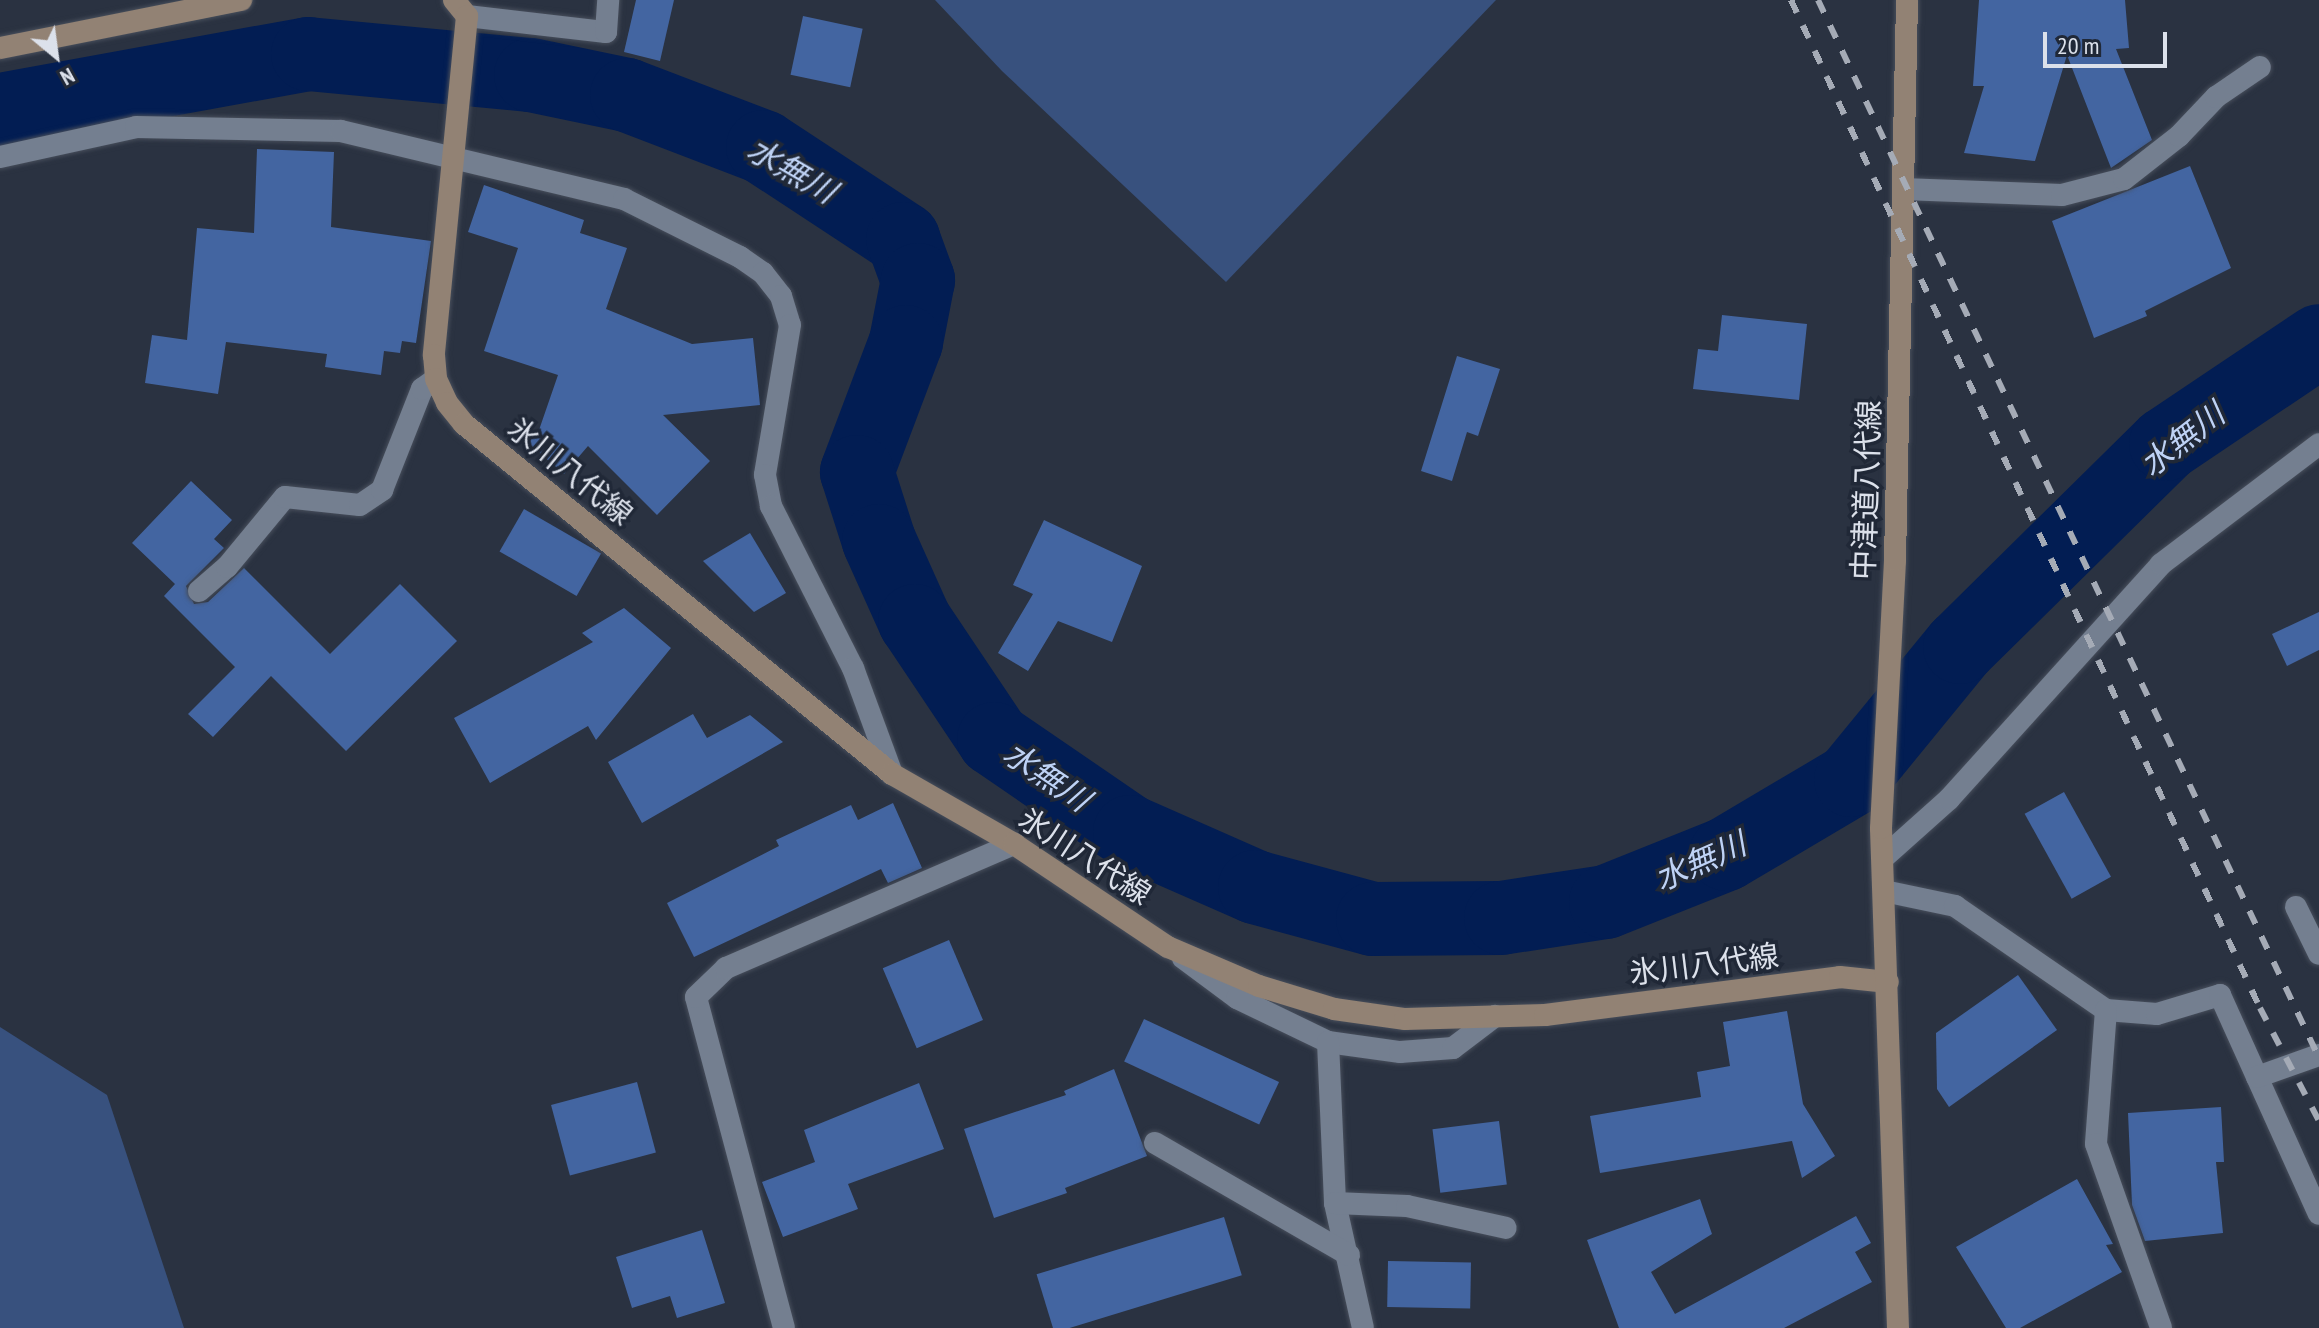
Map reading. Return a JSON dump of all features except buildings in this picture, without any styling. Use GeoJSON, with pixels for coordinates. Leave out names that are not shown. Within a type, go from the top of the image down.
{"type":"FeatureCollection","features":[{"type":"Feature","properties":{"kind":"main road"},"geometry":{"type":"LineString","coordinates":[[0,48],[241,0]]}},
{"type":"Feature","properties":{"kind":"main road","name":"中津道八代線"},"geometry":{"type":"LineString","coordinates":[[1888,982],[1881,828],[1891,638],[1907,0]]}},
{"type":"Feature","properties":{"kind":"main road"},"geometry":{"type":"LineString","coordinates":[[436,379],[434,355],[456,153],[463,18]]}},
{"type":"Feature","properties":{"kind":"main road","name":"氷川八代線"},"geometry":{"type":"LineString","coordinates":[[436,379],[464,424],[892,774],[1014,844],[1168,947],[1259,986],[1334,1009],[1405,1019],[1495,1016],[1840,977],[1888,982]]}},
{"type":"Feature","properties":{"kind":"main road"},"geometry":{"type":"LineString","coordinates":[[1888,982],[1898,1328]]}},
{"type":"Feature","properties":{"kind":"street"},"geometry":{"type":"LineString","coordinates":[[463,18],[606,32],[608,0]]}},
{"type":"Feature","properties":{"kind":"street"},"geometry":{"type":"LineString","coordinates":[[1903,189],[2062,195],[2124,179],[2179,136],[2216,97],[2260,67]]}},
{"type":"Feature","properties":{"kind":"street"},"geometry":{"type":"LineString","coordinates":[[0,157],[136,127],[341,131],[456,153],[624,199],[740,257],[763,273],[781,296],[790,325],[765,475],[771,506],[853,668],[892,774]]}},
{"type":"Feature","properties":{"kind":"street"},"geometry":{"type":"LineString","coordinates":[[199,591],[227,567],[285,497],[360,505],[382,490],[422,389],[436,379]]}},
{"type":"Feature","properties":{"kind":"street"},"geometry":{"type":"LineString","coordinates":[[1883,858],[1949,799],[2161,564],[2319,444]]}},
{"type":"Feature","properties":{"kind":"street"},"geometry":{"type":"LineString","coordinates":[[784,1328],[696,997],[726,968],[1014,844]]}},
{"type":"Feature","properties":{"kind":"street"},"geometry":{"type":"LineString","coordinates":[[1884,891],[1955,906],[2106,1010],[2157,1014],[2220,995],[2319,1214]]}},
{"type":"Feature","properties":{"kind":"street"},"geometry":{"type":"LineString","coordinates":[[2296,907],[2319,954]]}},
{"type":"Feature","properties":{"kind":"street"},"geometry":{"type":"LineString","coordinates":[[1168,947],[1237,998],[1328,1042],[1400,1052],[1453,1048],[1495,1016]]}},
{"type":"Feature","properties":{"kind":"street"},"geometry":{"type":"LineString","coordinates":[[2106,1010],[2096,1144],[2161,1328]]}},
{"type":"Feature","properties":{"kind":"street"},"geometry":{"type":"LineString","coordinates":[[1328,1042],[1335,1203],[1363,1328]]}},
{"type":"Feature","properties":{"kind":"street"},"geometry":{"type":"LineString","coordinates":[[2257,1077],[2319,1055]]}},
{"type":"Feature","properties":{"kind":"street"},"geometry":{"type":"LineString","coordinates":[[1155,1143],[1349,1255]]}},
{"type":"Feature","properties":{"kind":"street"},"geometry":{"type":"LineString","coordinates":[[1335,1203],[1407,1206],[1506,1228]]}},
{"type":"Feature","properties":{"kind":"shaded area"},"geometry":{"type":"Polygon","coordinates":[[[935,0],[1496,0],[1226,282],[1002,71],[935,0]]]}},
{"type":"Feature","properties":{"kind":"shaded area"},"geometry":{"type":"Polygon","coordinates":[[[0,1027],[107,1095],[184,1328],[0,1328],[0,1027]]]}},
{"type":"Feature","properties":{"kind":"waterway","name":"水無川"},"geometry":{"type":"LineString","coordinates":[[0,110],[308,54],[531,75],[627,95],[763,147],[903,239],[918,280],[906,342],[857,472],[879,541],[915,621],[994,739],[1130,832],[1255,887],[1373,919],[1501,918],[1606,902],[1726,854],[1851,780],[1960,647],[2166,444],[2319,341]]}},
{"type":"Feature","properties":{"kind":"railway"},"geometry":{"type":"LineString","coordinates":[[1791,0],[2260,1008],[2319,1121]]}},
{"type":"Feature","properties":{"kind":"railway"},"geometry":{"type":"LineString","coordinates":[[1818,0],[2319,1058]]}}]}
